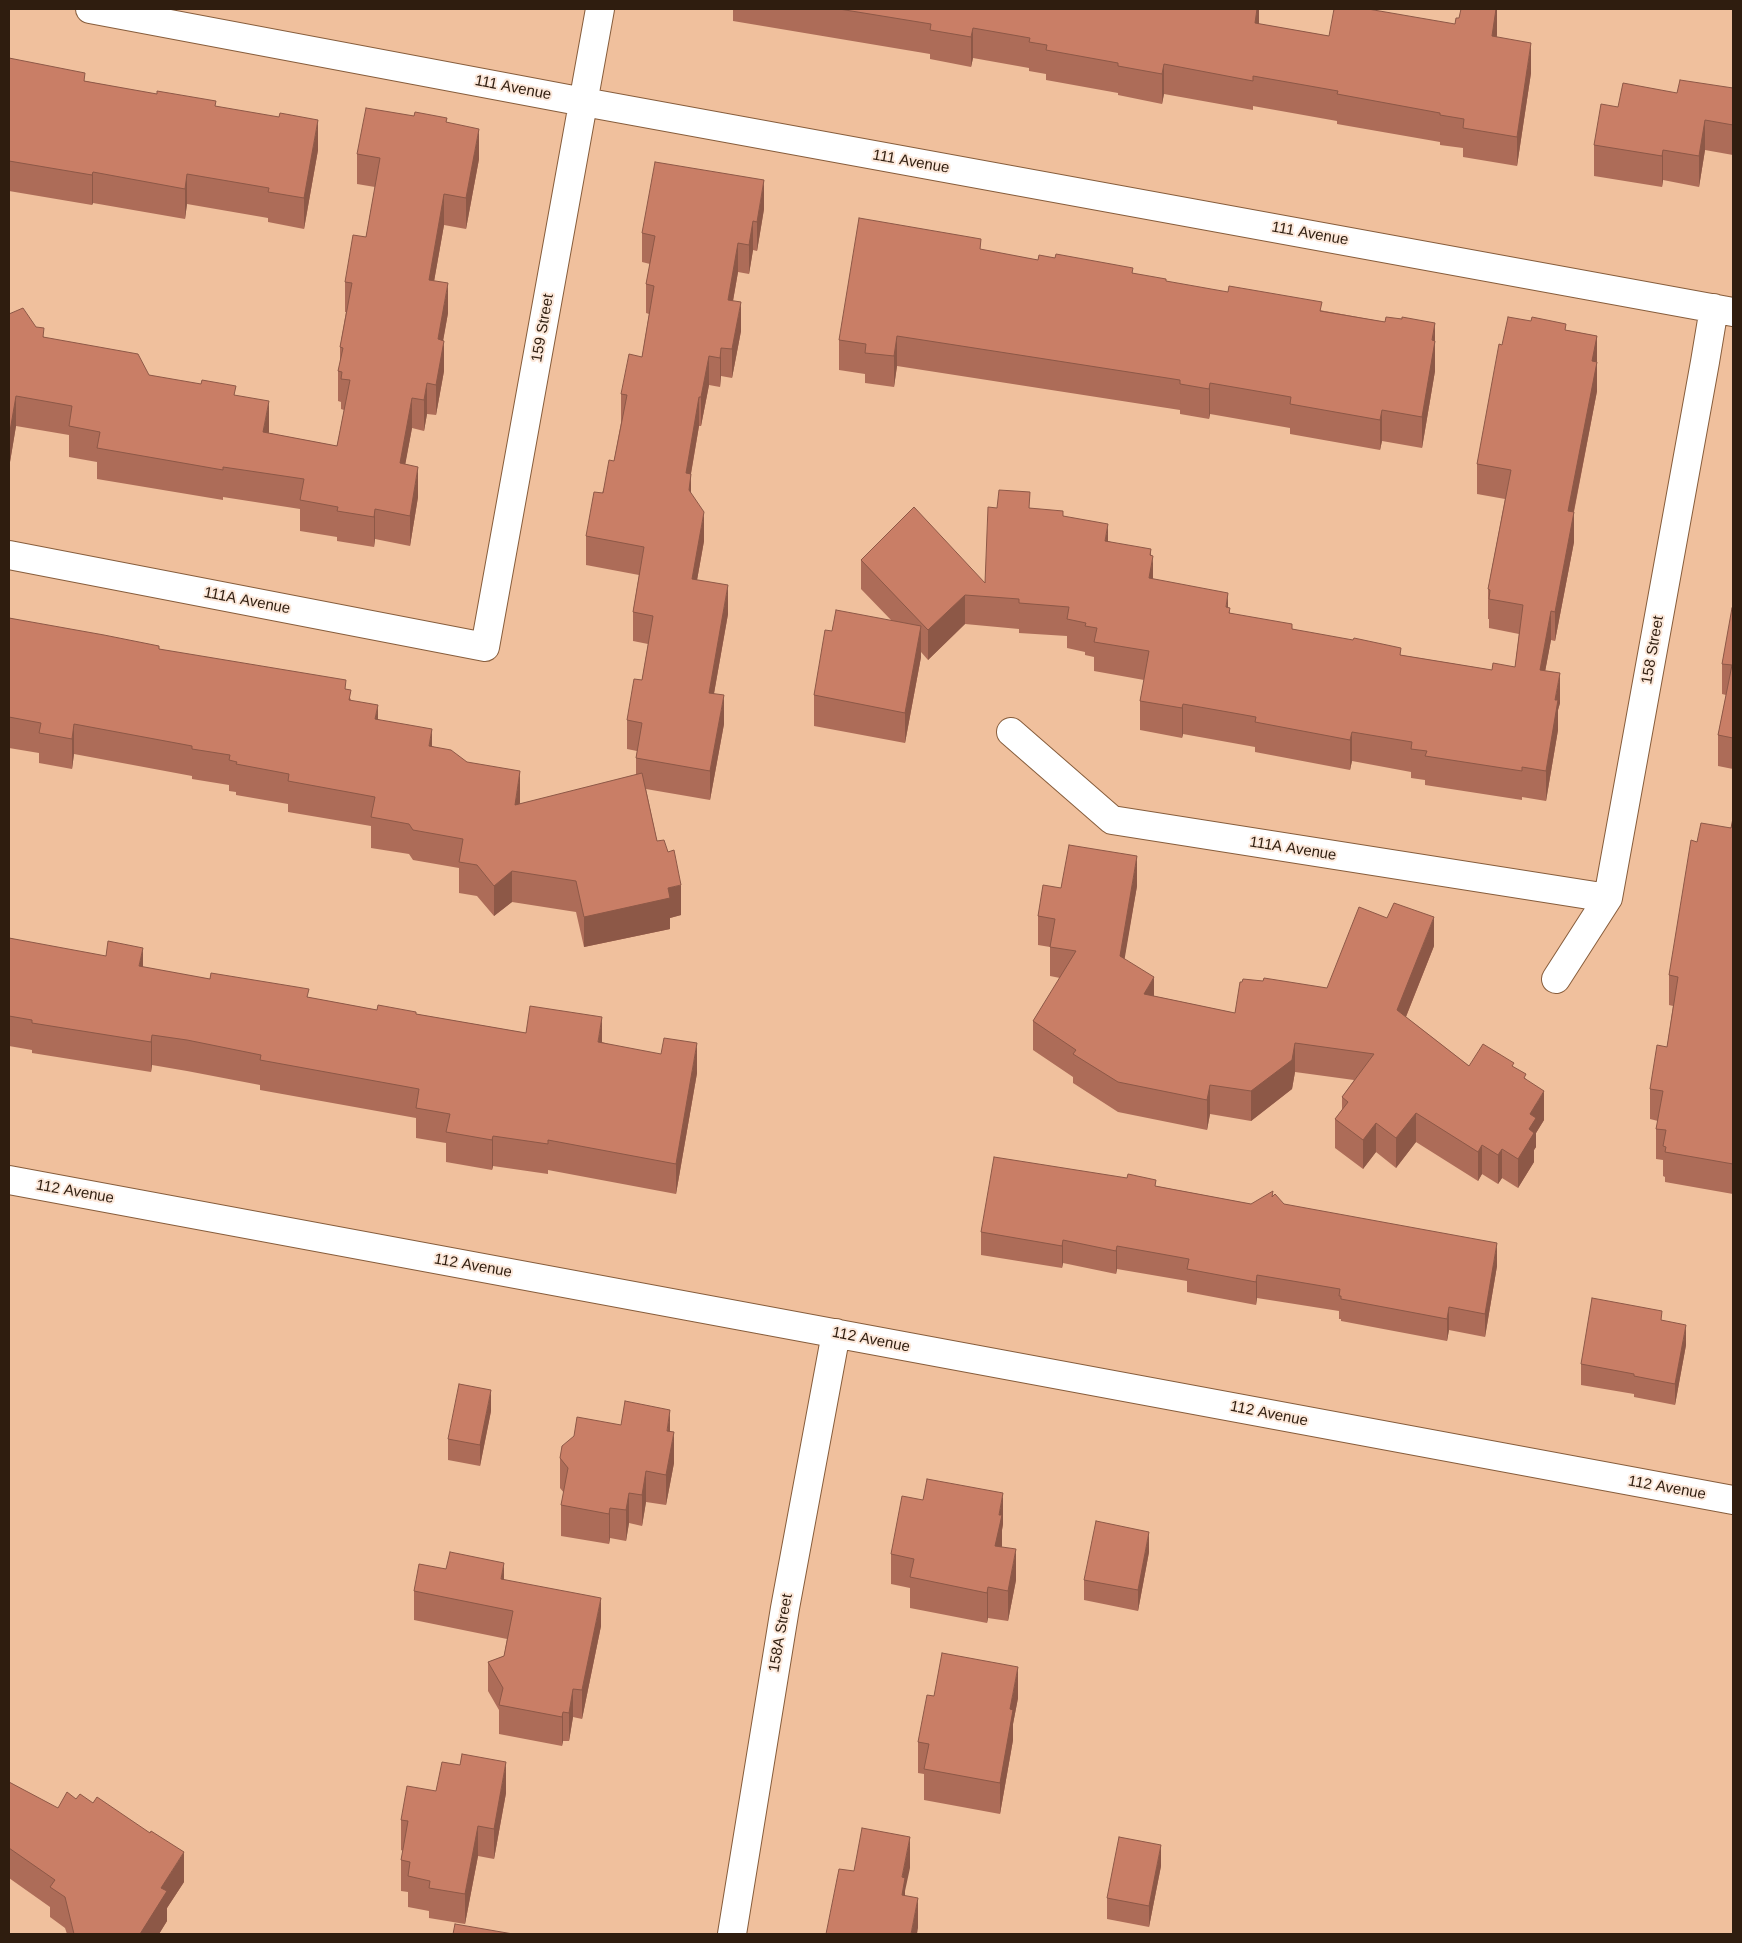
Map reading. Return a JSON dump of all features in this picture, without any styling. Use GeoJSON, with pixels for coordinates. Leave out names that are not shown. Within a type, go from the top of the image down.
{"type":"FeatureCollection","features":[{"type":"Feature","properties":{"kind":"street","name":"111 Avenue"},"geometry":{"type":"LineString","coordinates":[[90,9],[584,102],[1723,310]]}},
{"type":"Feature","properties":{"kind":"street","name":"159 Street"},"geometry":{"type":"LineString","coordinates":[[485,647],[600,9]]}},
{"type":"Feature","properties":{"kind":"street","name":"158 Street"},"geometry":{"type":"LineString","coordinates":[[1556,979],[1608,898],[1702,382],[1723,310]]}},
{"type":"Feature","properties":{"kind":"street","name":"111A Avenue"},"geometry":{"type":"LineString","coordinates":[[9,555],[485,647]]}},
{"type":"Feature","properties":{"kind":"street","name":"111A Avenue"},"geometry":{"type":"LineString","coordinates":[[1011,732],[1112,820],[1608,898]]}},
{"type":"Feature","properties":{"kind":"street","name":"112 Avenue"},"geometry":{"type":"LineString","coordinates":[[9,1180],[1733,1500]]}},
{"type":"Feature","properties":{"kind":"street","name":"158A Street"},"geometry":{"type":"LineString","coordinates":[[732,1934],[785,1608],[836,1333]]}},
{"type":"Feature","properties":{"kind":"building"},"geometry":{"type":"Polygon","coordinates":[[[839,9],[1257,9],[1255,23],[1329,36],[1334,9],[1368,9],[1455,24],[1461,9],[1496,9],[1492,36],[1531,43],[1517,137],[1463,128],[1464,119],[1337,94],[1338,91],[1253,76],[1253,81],[1164,64],[1162,74],[1118,66],[1118,63],[1046,50],[1047,45],[1029,42],[1030,38],[973,28],[971,37],[930,30],[931,24],[839,9]]]}},
{"type":"Feature","properties":{"kind":"building"},"geometry":{"type":"Polygon","coordinates":[[[9,58],[85,73],[84,81],[157,94],[157,91],[216,101],[215,106],[279,117],[280,113],[318,120],[304,198],[268,192],[269,188],[187,174],[185,189],[93,172],[92,175],[9,161],[9,58]]]}},
{"type":"Feature","properties":{"kind":"building"},"geometry":{"type":"Polygon","coordinates":[[[1680,80],[1733,88],[1733,125],[1705,120],[1699,156],[1663,150],[1662,156],[1594,145],[1601,104],[1618,107],[1623,83],[1677,93],[1680,80]]]}},
{"type":"Feature","properties":{"kind":"building"},"geometry":{"type":"Polygon","coordinates":[[[366,108],[414,116],[415,112],[447,118],[446,122],[479,129],[466,198],[444,194],[429,280],[448,283],[438,339],[444,341],[436,385],[427,383],[424,400],[412,398],[400,463],[418,467],[410,516],[375,509],[374,517],[337,511],[338,507],[300,500],[304,479],[223,467],[223,470],[97,448],[100,432],[69,426],[72,406],[16,396],[9,431],[9,314],[23,308],[36,327],[44,328],[43,337],[138,354],[149,375],[201,384],[202,380],[236,386],[234,395],[269,401],[263,432],[337,446],[350,380],[341,379],[342,372],[338,371],[343,348],[340,347],[352,283],[345,282],[353,235],[366,237],[380,158],[357,154],[366,108]]]}},
{"type":"Feature","properties":{"kind":"building"},"geometry":{"type":"Polygon","coordinates":[[[655,162],[764,180],[757,222],[753,221],[749,245],[738,243],[728,300],[741,302],[732,349],[721,348],[720,358],[709,356],[701,397],[699,397],[686,473],[691,474],[689,490],[704,512],[692,579],[728,585],[709,693],[724,695],[710,771],[636,758],[642,723],[627,720],[634,679],[642,680],[653,616],[633,612],[644,547],[586,536],[594,492],[603,493],[609,460],[614,461],[627,395],[621,394],[629,354],[642,357],[654,286],[646,284],[655,236],[642,233],[655,162]]]}},
{"type":"Feature","properties":{"kind":"building"},"geometry":{"type":"Polygon","coordinates":[[[859,218],[981,239],[980,249],[1038,260],[1039,255],[1055,258],[1056,254],[1133,268],[1132,273],[1166,279],[1166,281],[1228,292],[1229,286],[1322,302],[1320,311],[1385,322],[1386,317],[1402,319],[1402,317],[1435,323],[1432,340],[1435,341],[1422,417],[1382,410],[1380,420],[1290,404],[1291,397],[1210,383],[1209,389],[1180,384],[1180,380],[897,336],[894,356],[865,353],[866,344],[839,340],[859,218]]]}},
{"type":"Feature","properties":{"kind":"building"},"geometry":{"type":"Polygon","coordinates":[[[1508,317],[1531,321],[1532,317],[1566,324],[1565,330],[1597,336],[1592,361],[1597,362],[1568,511],[1574,512],[1555,612],[1551,611],[1540,670],[1560,673],[1555,700],[1558,700],[1546,771],[1522,767],[1522,771],[1425,756],[1427,751],[1411,749],[1412,742],[1352,732],[1350,740],[1255,722],[1256,717],[1183,704],[1182,708],[1140,701],[1149,651],[1094,642],[1097,628],[1085,626],[1086,623],[1067,619],[1069,607],[1019,603],[1019,599],[965,595],[928,630],[861,560],[914,507],[985,583],[988,507],[997,508],[999,490],[1030,492],[1029,508],[1063,511],[1063,516],[1108,524],[1105,541],[1151,549],[1150,555],[1153,556],[1149,578],[1228,593],[1226,607],[1230,608],[1229,613],[1292,624],[1292,629],[1353,640],[1354,638],[1401,648],[1400,655],[1492,670],[1493,663],[1515,667],[1523,605],[1489,599],[1490,590],[1488,589],[1511,470],[1477,464],[1499,344],[1502,345],[1508,317]]]}},
{"type":"Feature","properties":{"kind":"building"},"geometry":{"type":"Polygon","coordinates":[[[1732,608],[1733,738],[1718,735],[1732,665],[1722,664],[1732,608]]]}},
{"type":"Feature","properties":{"kind":"building"},"geometry":{"type":"Polygon","coordinates":[[[836,610],[921,626],[905,713],[814,695],[825,630],[832,631],[836,610]]]}},
{"type":"Feature","properties":{"kind":"building"},"geometry":{"type":"Polygon","coordinates":[[[9,618],[159,646],[159,649],[346,680],[345,689],[351,690],[349,700],[378,705],[375,719],[432,729],[429,746],[451,750],[467,762],[520,771],[515,805],[642,773],[657,841],[664,840],[668,852],[674,850],[681,885],[668,888],[670,898],[584,917],[576,881],[512,871],[494,886],[477,865],[459,862],[463,839],[413,830],[409,824],[371,817],[375,797],[288,781],[289,774],[236,764],[237,762],[229,760],[230,755],[192,749],[192,746],[74,724],[72,739],[39,733],[41,723],[9,717],[9,618]]]}},
{"type":"Feature","properties":{"kind":"building"},"geometry":{"type":"Polygon","coordinates":[[[1733,818],[1733,1164],[1665,1152],[1666,1147],[1663,1146],[1666,1130],[1656,1129],[1663,1091],[1650,1089],[1657,1045],[1667,1047],[1678,977],[1669,975],[1691,840],[1697,842],[1701,823],[1731,828],[1733,818]]]}},
{"type":"Feature","properties":{"kind":"building"},"geometry":{"type":"Polygon","coordinates":[[[1069,845],[1137,856],[1120,956],[1154,977],[1144,994],[1235,1013],[1240,982],[1243,979],[1263,981],[1264,978],[1327,988],[1359,907],[1387,918],[1394,903],[1434,917],[1397,1010],[1469,1066],[1483,1044],[1514,1063],[1512,1066],[1526,1074],[1524,1078],[1544,1091],[1530,1114],[1536,1118],[1529,1129],[1534,1133],[1518,1159],[1502,1149],[1498,1155],[1482,1145],[1478,1152],[1416,1113],[1396,1138],[1376,1123],[1363,1140],[1335,1119],[1348,1102],[1342,1097],[1374,1054],[1295,1043],[1292,1060],[1251,1091],[1210,1085],[1207,1100],[1118,1082],[1073,1054],[1076,1050],[1033,1021],[1076,951],[1050,947],[1055,919],[1038,916],[1043,885],[1061,888],[1069,845]]]}},
{"type":"Feature","properties":{"kind":"building"},"geometry":{"type":"Polygon","coordinates":[[[9,938],[106,956],[108,941],[143,948],[139,966],[210,979],[211,973],[309,989],[307,997],[377,1010],[378,1005],[416,1012],[416,1014],[526,1033],[530,1006],[602,1017],[598,1042],[661,1054],[664,1038],[697,1043],[676,1164],[548,1140],[548,1144],[493,1136],[492,1140],[446,1132],[450,1114],[416,1108],[419,1089],[260,1060],[261,1055],[187,1040],[152,1035],[151,1042],[32,1023],[32,1020],[9,1016],[9,938]]]}},
{"type":"Feature","properties":{"kind":"building"},"geometry":{"type":"Polygon","coordinates":[[[994,1157],[1127,1178],[1128,1174],[1156,1180],[1155,1186],[1251,1204],[1273,1191],[1272,1197],[1275,1194],[1284,1204],[1497,1243],[1485,1314],[1449,1307],[1447,1319],[1341,1299],[1341,1296],[1339,1296],[1340,1289],[1257,1275],[1256,1282],[1187,1269],[1189,1259],[1117,1246],[1116,1251],[1063,1240],[1062,1246],[981,1232],[994,1157]]]}},
{"type":"Feature","properties":{"kind":"building"},"geometry":{"type":"Polygon","coordinates":[[[1592,1298],[1662,1311],[1661,1320],[1686,1325],[1675,1384],[1581,1364],[1592,1298]]]}},
{"type":"Feature","properties":{"kind":"building"},"geometry":{"type":"Polygon","coordinates":[[[459,1384],[491,1390],[480,1445],[448,1439],[459,1384]]]}},
{"type":"Feature","properties":{"kind":"building"},"geometry":{"type":"Polygon","coordinates":[[[625,1401],[670,1410],[667,1431],[674,1432],[666,1475],[646,1471],[642,1495],[629,1493],[626,1510],[610,1508],[609,1514],[561,1505],[568,1468],[560,1458],[562,1446],[574,1436],[577,1417],[621,1425],[625,1401]]]}},
{"type":"Feature","properties":{"kind":"building"},"geometry":{"type":"Polygon","coordinates":[[[927,1479],[1003,1493],[999,1515],[1002,1515],[995,1546],[1016,1549],[1008,1591],[988,1587],[987,1593],[910,1577],[914,1559],[891,1554],[902,1496],[923,1500],[927,1479]]]}},
{"type":"Feature","properties":{"kind":"building"},"geometry":{"type":"Polygon","coordinates":[[[1096,1521],[1149,1532],[1138,1590],[1084,1580],[1096,1521]]]}},
{"type":"Feature","properties":{"kind":"building"},"geometry":{"type":"Polygon","coordinates":[[[450,1552],[504,1563],[501,1579],[601,1598],[582,1690],[573,1689],[569,1713],[563,1712],[562,1717],[499,1705],[503,1688],[488,1662],[504,1656],[513,1611],[414,1591],[419,1564],[446,1569],[450,1552]]]}},
{"type":"Feature","properties":{"kind":"building"},"geometry":{"type":"Polygon","coordinates":[[[942,1653],[1018,1667],[1010,1709],[1013,1710],[1000,1783],[924,1769],[929,1744],[918,1742],[927,1695],[934,1696],[942,1653]]]}},
{"type":"Feature","properties":{"kind":"building"},"geometry":{"type":"Polygon","coordinates":[[[462,1754],[506,1762],[494,1829],[478,1826],[465,1894],[429,1888],[430,1881],[408,1876],[410,1862],[401,1860],[408,1821],[401,1820],[407,1786],[436,1791],[442,1762],[460,1765],[462,1754]]]}},
{"type":"Feature","properties":{"kind":"building"},"geometry":{"type":"Polygon","coordinates":[[[9,1782],[58,1808],[67,1792],[76,1799],[80,1794],[93,1803],[97,1797],[150,1833],[151,1831],[184,1852],[161,1888],[167,1891],[140,1934],[74,1934],[65,1897],[50,1887],[55,1880],[9,1848],[9,1782]]]}},
{"type":"Feature","properties":{"kind":"building"},"geometry":{"type":"Polygon","coordinates":[[[862,1828],[910,1837],[902,1877],[905,1878],[902,1895],[918,1898],[911,1934],[826,1934],[839,1869],[854,1871],[862,1828]]]}},
{"type":"Feature","properties":{"kind":"building"},"geometry":{"type":"Polygon","coordinates":[[[1119,1837],[1161,1845],[1149,1906],[1107,1898],[1119,1837]]]}},
{"type":"Feature","properties":{"kind":"building"},"geometry":{"type":"Polygon","coordinates":[[[455,1924],[513,1934],[453,1934],[455,1924]]]}}]}
